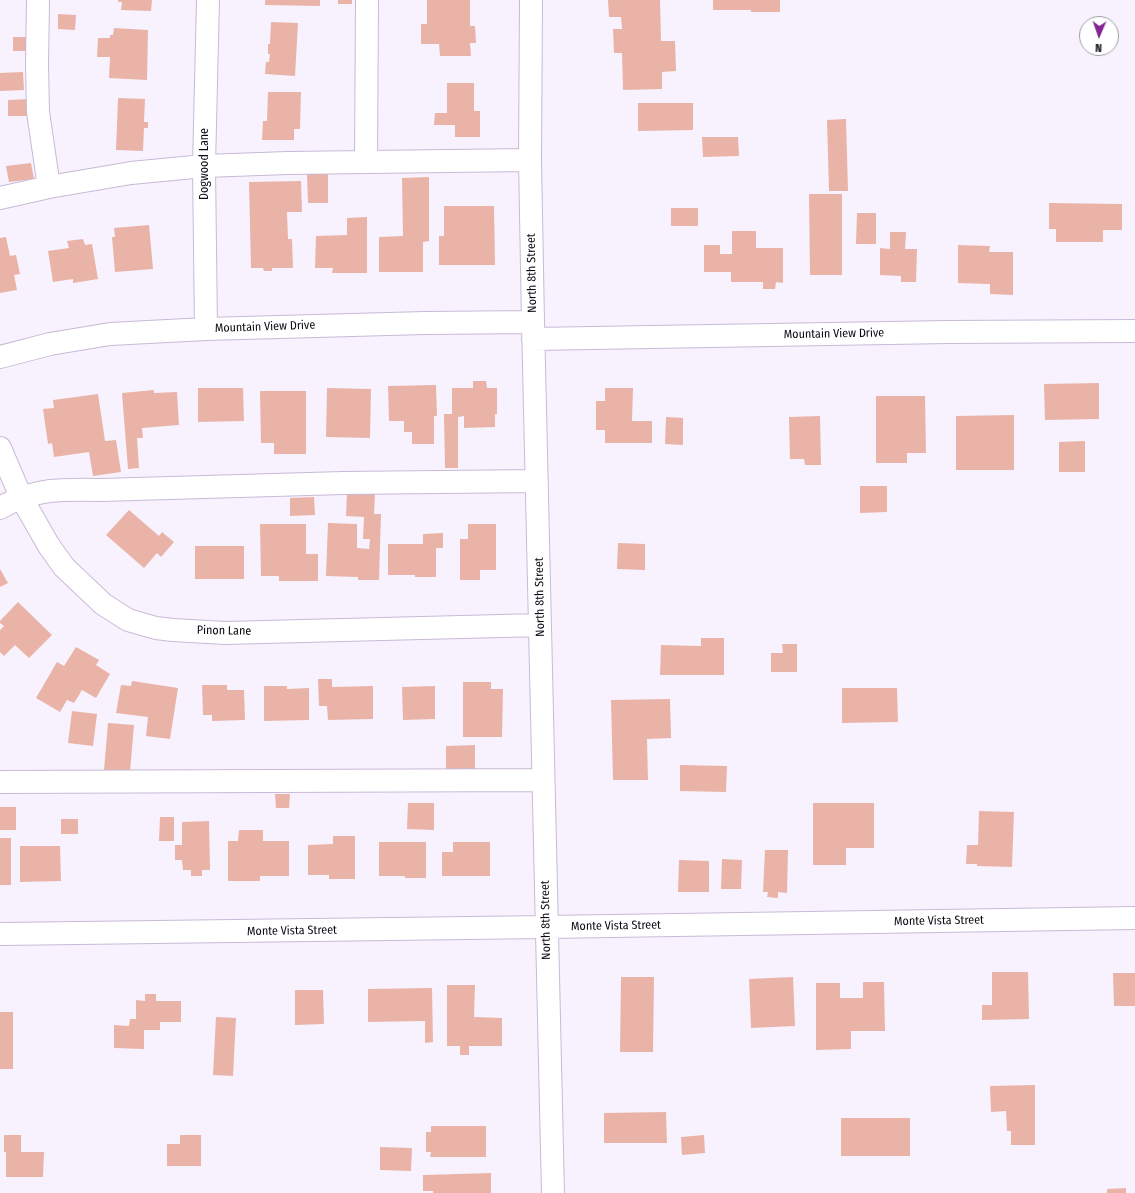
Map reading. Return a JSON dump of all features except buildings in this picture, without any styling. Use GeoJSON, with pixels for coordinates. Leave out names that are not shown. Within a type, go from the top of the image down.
{"type":"FeatureCollection","features":[{"type":"Feature","properties":{"kind":"street"},"geometry":{"type":"LineString","coordinates":[[38,0],[36,64],[38,112],[49,187]]}},
{"type":"Feature","properties":{"kind":"street","name":"Dogwood Lane"},"geometry":{"type":"LineString","coordinates":[[206,329],[204,166],[208,0]]}},
{"type":"Feature","properties":{"kind":"street"},"geometry":{"type":"LineString","coordinates":[[366,162],[367,0]]}},
{"type":"Feature","properties":{"kind":"street","name":"North 8th Street"},"geometry":{"type":"LineString","coordinates":[[531,0],[530,160],[533,331],[553,1193]]}},
{"type":"Feature","properties":{"kind":"street"},"geometry":{"type":"LineString","coordinates":[[0,198],[49,187],[131,173],[204,166],[288,163],[530,160]]}},
{"type":"Feature","properties":{"kind":"street","name":"Mountain View Drive"},"geometry":{"type":"LineString","coordinates":[[0,357],[50,344],[110,334],[206,329],[425,323],[533,331],[1135,331]]}},
{"type":"Feature","properties":{"kind":"street","name":"Pinon Lane"},"geometry":{"type":"LineString","coordinates":[[0,448],[21,497],[49,546],[64,567],[103,604],[128,620],[156,628],[225,633],[540,625]]}},
{"type":"Feature","properties":{"kind":"street"},"geometry":{"type":"LineString","coordinates":[[0,508],[21,497],[39,492],[72,489],[101,490],[343,483],[537,481]]}},
{"type":"Feature","properties":{"kind":"street"},"geometry":{"type":"LineString","coordinates":[[0,782],[543,780]]}},
{"type":"Feature","properties":{"kind":"street","name":"Monte Vista Street"},"geometry":{"type":"LineString","coordinates":[[0,934],[546,928],[1135,918]]}}]}
